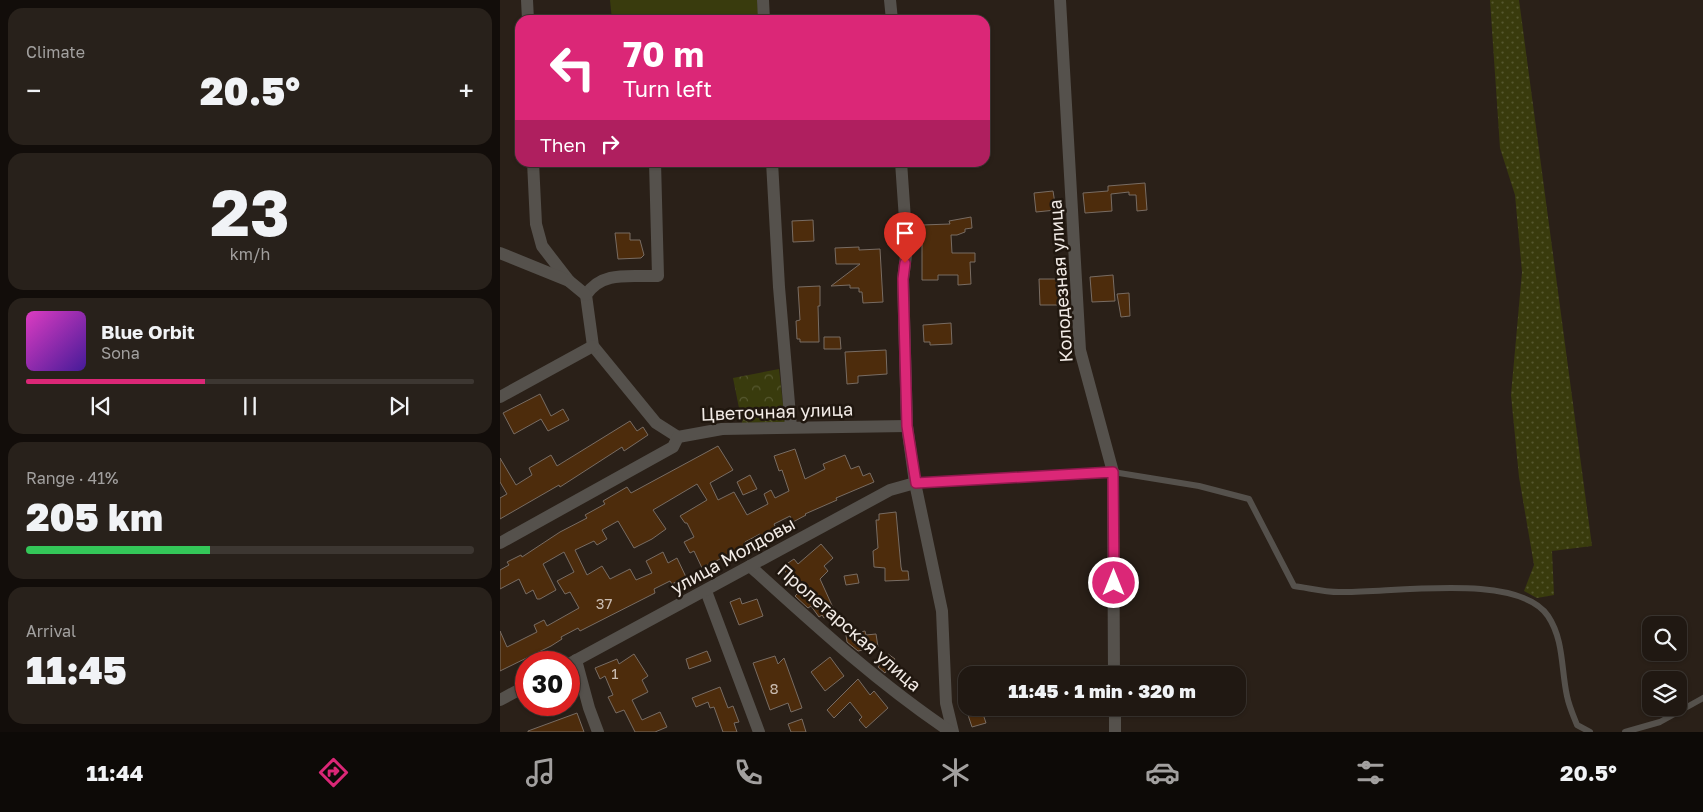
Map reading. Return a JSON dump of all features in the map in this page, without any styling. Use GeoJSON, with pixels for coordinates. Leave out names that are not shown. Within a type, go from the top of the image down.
{"type":"FeatureCollection","features":[{"type":"Feature","properties":{"kind":"street"},"geometry":{"type":"LineString","coordinates":[[527,0],[528,15]]}},
{"type":"Feature","properties":{"kind":"street"},"geometry":{"type":"LineString","coordinates":[[763,0],[764,15]]}},
{"type":"Feature","properties":{"kind":"street"},"geometry":{"type":"LineString","coordinates":[[890,0],[892,15]]}},
{"type":"Feature","properties":{"kind":"street","name":"Колодезная улица"},"geometry":{"type":"LineString","coordinates":[[1060,0],[1080,350],[1113,472],[1114,666]]}},
{"type":"Feature","properties":{"kind":"street"},"geometry":{"type":"LineString","coordinates":[[534,167],[536,224],[542,246],[569,281],[586,295]]}},
{"type":"Feature","properties":{"kind":"street"},"geometry":{"type":"LineString","coordinates":[[655,167],[658,276],[602,279],[592,285],[586,295],[593,346],[656,423],[678,437]]}},
{"type":"Feature","properties":{"kind":"street"},"geometry":{"type":"LineString","coordinates":[[772,167],[779,287],[791,426]]}},
{"type":"Feature","properties":{"kind":"street","name":"Пролетарская улица"},"geometry":{"type":"LineString","coordinates":[[901,167],[907,248],[903,279],[907,426],[916,483],[942,611],[946,703],[952,732]]}},
{"type":"Feature","properties":{"kind":"street"},"geometry":{"type":"LineString","coordinates":[[500,253],[569,281]]}},
{"type":"Feature","properties":{"kind":"street"},"geometry":{"type":"LineString","coordinates":[[500,397],[593,346]]}},
{"type":"Feature","properties":{"kind":"street","name":"Цветочная улица"},"geometry":{"type":"LineString","coordinates":[[500,543],[673,447],[678,437],[722,429],[791,426],[907,426]]}},
{"type":"Feature","properties":{"kind":"street","name":"улица Молдовы"},"geometry":{"type":"LineString","coordinates":[[580,658],[890,490],[916,483]]}},
{"type":"Feature","properties":{"kind":"street","name":"Пролетарская улица"},"geometry":{"type":"LineString","coordinates":[[750,566],[843,651],[908,703],[952,732]]}},
{"type":"Feature","properties":{"kind":"street"},"geometry":{"type":"LineString","coordinates":[[706,591],[759,732]]}},
{"type":"Feature","properties":{"kind":"street"},"geometry":{"type":"LineString","coordinates":[[580,684],[598,732]]}},
{"type":"Feature","properties":{"kind":"street"},"geometry":{"type":"LineString","coordinates":[[500,700],[515,692]]}},
{"type":"Feature","properties":{"kind":"street"},"geometry":{"type":"LineString","coordinates":[[1115,716],[1115,732]]}},
{"type":"Feature","properties":{"kind":"lane"},"geometry":{"type":"LineString","coordinates":[[916,483],[1113,472],[1199,486],[1249,499],[1294,586],[1338,592],[1476,587],[1505,593],[1531,602],[1548,615],[1559,642],[1567,696],[1577,725],[1590,732]]}},
{"type":"Feature","properties":{"kind":"lane"},"geometry":{"type":"LineString","coordinates":[[1624,732],[1660,722],[1703,698]]}},
{"type":"Feature","properties":{"kind":"green space"},"geometry":{"type":"Polygon","coordinates":[[[610,0],[757,0],[758,15],[612,15],[610,0]]]}},
{"type":"Feature","properties":{"kind":"green space"},"geometry":{"type":"Polygon","coordinates":[[[1490,0],[1519,0],[1592,546],[1552,551],[1554,595],[1537,598],[1524,591],[1534,565],[1519,477],[1511,395],[1522,272],[1515,195],[1500,148],[1490,0]]]}},
{"type":"Feature","properties":{"kind":"green space"},"geometry":{"type":"Polygon","coordinates":[[[779,369],[785,422],[742,423],[733,378],[779,369]]]}},
{"type":"Feature","properties":{"kind":"building"},"geometry":{"type":"Polygon","coordinates":[[[1145,183],[1147,210],[1137,211],[1136,195],[1129,195],[1129,192],[1111,194],[1112,211],[1085,213],[1083,193],[1108,191],[1108,186],[1145,183]]]}},
{"type":"Feature","properties":{"kind":"building"},"geometry":{"type":"Polygon","coordinates":[[[1053,191],[1056,210],[1036,212],[1034,193],[1053,191]]]}},
{"type":"Feature","properties":{"kind":"building"},"geometry":{"type":"Polygon","coordinates":[[[971,217],[972,228],[965,229],[965,232],[957,235],[951,235],[952,253],[975,253],[975,262],[970,262],[971,284],[958,285],[958,275],[938,275],[938,280],[922,280],[922,225],[950,224],[949,221],[971,217]]]}},
{"type":"Feature","properties":{"kind":"building"},"geometry":{"type":"Polygon","coordinates":[[[813,220],[814,241],[793,242],[792,221],[813,220]]]}},
{"type":"Feature","properties":{"kind":"building"},"geometry":{"type":"Polygon","coordinates":[[[615,233],[630,233],[630,240],[640,240],[644,255],[641,258],[618,259],[615,233]]]}},
{"type":"Feature","properties":{"kind":"building"},"geometry":{"type":"Polygon","coordinates":[[[859,247],[859,250],[880,249],[883,302],[863,303],[862,292],[859,292],[859,288],[850,288],[850,285],[831,286],[860,264],[836,264],[835,248],[859,247]]]}},
{"type":"Feature","properties":{"kind":"building"},"geometry":{"type":"Polygon","coordinates":[[[1113,275],[1115,301],[1092,302],[1090,277],[1113,275]]]}},
{"type":"Feature","properties":{"kind":"building"},"geometry":{"type":"Polygon","coordinates":[[[1039,279],[1060,279],[1060,305],[1040,305],[1039,279]]]}},
{"type":"Feature","properties":{"kind":"building"},"geometry":{"type":"Polygon","coordinates":[[[820,286],[820,306],[818,306],[819,342],[800,342],[800,339],[797,339],[796,321],[800,320],[798,287],[820,286]]]}},
{"type":"Feature","properties":{"kind":"building"},"geometry":{"type":"Polygon","coordinates":[[[1129,293],[1130,316],[1121,317],[1117,294],[1129,293]]]}},
{"type":"Feature","properties":{"kind":"building"},"geometry":{"type":"Polygon","coordinates":[[[951,323],[952,344],[930,345],[930,342],[924,342],[923,325],[951,323]]]}},
{"type":"Feature","properties":{"kind":"building"},"geometry":{"type":"Polygon","coordinates":[[[824,337],[840,337],[841,349],[824,349],[824,337]]]}},
{"type":"Feature","properties":{"kind":"building"},"geometry":{"type":"Polygon","coordinates":[[[886,350],[887,374],[858,376],[858,383],[847,384],[845,352],[886,350]]]}},
{"type":"Feature","properties":{"kind":"building"},"geometry":{"type":"Polygon","coordinates":[[[540,394],[551,416],[563,409],[569,420],[548,431],[541,419],[514,434],[503,413],[540,394]]]}},
{"type":"Feature","properties":{"kind":"building"},"geometry":{"type":"Polygon","coordinates":[[[630,421],[637,431],[643,427],[648,435],[624,451],[622,447],[560,487],[559,485],[500,519],[500,498],[507,494],[500,482],[500,458],[516,485],[532,475],[529,468],[551,455],[557,466],[630,421]]]}},
{"type":"Feature","properties":{"kind":"building"},"geometry":{"type":"Polygon","coordinates":[[[718,446],[733,470],[710,483],[718,500],[734,492],[747,515],[768,504],[764,494],[771,490],[775,498],[789,491],[782,470],[779,471],[774,456],[795,449],[805,479],[825,469],[823,464],[845,455],[851,469],[859,466],[863,476],[870,473],[874,482],[836,498],[837,500],[805,514],[793,522],[790,516],[774,524],[777,530],[762,538],[760,534],[745,542],[746,546],[702,568],[694,551],[690,553],[684,542],[694,537],[687,523],[680,516],[707,500],[697,484],[653,510],[666,529],[634,548],[618,521],[602,530],[607,539],[597,545],[594,541],[575,550],[587,575],[602,566],[610,579],[630,569],[636,580],[652,573],[646,561],[663,552],[668,563],[677,558],[686,577],[672,584],[670,581],[654,589],[655,593],[580,631],[578,628],[541,651],[515,651],[515,664],[500,671],[500,631],[507,647],[537,632],[534,625],[544,620],[547,626],[579,608],[570,592],[565,594],[557,581],[574,572],[564,552],[543,564],[556,590],[540,599],[537,599],[533,590],[526,594],[519,579],[500,589],[500,570],[509,565],[507,562],[521,555],[522,557],[560,532],[587,518],[585,515],[605,504],[603,501],[627,487],[631,493],[718,446]]]}},
{"type":"Feature","properties":{"kind":"building"},"geometry":{"type":"Polygon","coordinates":[[[750,475],[757,489],[743,495],[737,482],[750,475]]]}},
{"type":"Feature","properties":{"kind":"building"},"geometry":{"type":"Polygon","coordinates":[[[896,512],[901,567],[902,571],[908,571],[909,580],[885,581],[885,568],[874,567],[873,551],[878,548],[876,520],[879,520],[879,514],[896,512]]]}},
{"type":"Feature","properties":{"kind":"building"},"geometry":{"type":"Polygon","coordinates":[[[821,544],[833,558],[824,566],[828,571],[820,579],[835,612],[824,618],[822,615],[819,617],[811,606],[808,608],[795,596],[798,593],[791,584],[793,582],[782,567],[794,559],[798,564],[821,544]]]}},
{"type":"Feature","properties":{"kind":"building"},"geometry":{"type":"Polygon","coordinates":[[[857,574],[859,583],[846,585],[844,576],[857,574]]]}},
{"type":"Feature","properties":{"kind":"building"},"geometry":{"type":"Polygon","coordinates":[[[740,598],[742,604],[757,599],[763,616],[739,625],[730,602],[740,598]]]}},
{"type":"Feature","properties":{"kind":"building"},"geometry":{"type":"Polygon","coordinates":[[[865,631],[866,635],[876,634],[878,647],[858,651],[847,642],[846,635],[865,631]]]}},
{"type":"Feature","properties":{"kind":"building"},"geometry":{"type":"Polygon","coordinates":[[[707,651],[711,661],[689,669],[686,659],[707,651]]]}},
{"type":"Feature","properties":{"kind":"building"},"geometry":{"type":"Polygon","coordinates":[[[634,654],[648,676],[642,680],[648,692],[632,700],[642,720],[660,712],[667,727],[655,732],[635,732],[624,710],[616,713],[608,697],[613,695],[605,676],[600,679],[595,668],[617,659],[619,664],[634,654]]]}},
{"type":"Feature","properties":{"kind":"building"},"geometry":{"type":"Polygon","coordinates":[[[888,654],[895,659],[885,673],[878,667],[888,654]]]}},
{"type":"Feature","properties":{"kind":"building"},"geometry":{"type":"Polygon","coordinates":[[[775,656],[778,664],[784,658],[802,708],[791,712],[788,703],[770,710],[753,663],[775,656]]]}},
{"type":"Feature","properties":{"kind":"building"},"geometry":{"type":"Polygon","coordinates":[[[830,657],[844,676],[825,691],[811,672],[830,657]]]}},
{"type":"Feature","properties":{"kind":"building"},"geometry":{"type":"Polygon","coordinates":[[[858,679],[870,695],[874,691],[888,708],[866,728],[859,720],[862,717],[850,702],[834,718],[827,710],[858,679]]]}},
{"type":"Feature","properties":{"kind":"building"},"geometry":{"type":"Polygon","coordinates":[[[720,687],[728,708],[733,706],[739,722],[734,723],[737,732],[723,732],[714,707],[710,708],[708,702],[696,707],[692,698],[720,687]]]}},
{"type":"Feature","properties":{"kind":"building"},"geometry":{"type":"Polygon","coordinates":[[[569,716],[578,716],[584,732],[528,732],[569,716]]]}},
{"type":"Feature","properties":{"kind":"building"},"geometry":{"type":"Polygon","coordinates":[[[968,716],[984,716],[986,723],[972,727],[968,716]]]}},
{"type":"Feature","properties":{"kind":"building"},"geometry":{"type":"Polygon","coordinates":[[[802,719],[806,732],[791,732],[788,724],[802,719]]]}},
{"type":"Feature","properties":{"kind":"route"},"geometry":{"type":"LineString","coordinates":[[905,263],[903,279],[907,426],[916,483],[1035,478],[1113,472],[1114,583]]}}]}
